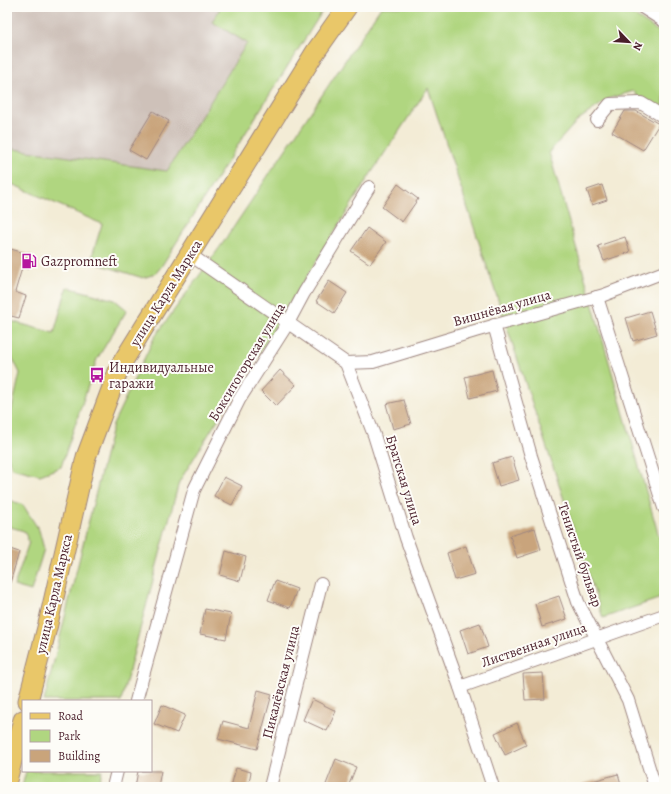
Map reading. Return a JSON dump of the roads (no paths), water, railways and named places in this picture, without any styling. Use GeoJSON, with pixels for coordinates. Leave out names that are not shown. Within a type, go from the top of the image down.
{"type":"FeatureCollection","features":[{"type":"Feature","properties":{"kind":"main road","name":"улица Карла Маркса"},"geometry":{"type":"LineString","coordinates":[[28,700],[48,624],[86,457],[120,366],[316,51],[347,7]]}},
{"type":"Feature","properties":{"kind":"main road"},"geometry":{"type":"LineString","coordinates":[[7,780],[22,724]]}},
{"type":"Feature","properties":{"kind":"street"},"geometry":{"type":"LineString","coordinates":[[642,7],[664,21]]}},
{"type":"Feature","properties":{"kind":"street"},"geometry":{"type":"LineString","coordinates":[[597,120],[610,104],[641,103],[664,117]]}},
{"type":"Feature","properties":{"kind":"street","name":"Бокситогорская улица"},"geometry":{"type":"LineString","coordinates":[[136,700],[194,490],[239,400],[288,323],[304,293],[369,187]]}},
{"type":"Feature","properties":{"kind":"street"},"geometry":{"type":"LineString","coordinates":[[189,254],[346,363]]}},
{"type":"Feature","properties":{"kind":"street","name":"Вишнёвая улица"},"geometry":{"type":"LineString","coordinates":[[346,363],[373,362],[597,297],[664,272]]}},
{"type":"Feature","properties":{"kind":"street"},"geometry":{"type":"LineString","coordinates":[[597,297],[664,508]]}},
{"type":"Feature","properties":{"kind":"street","name":"Тенистый бульвар"},"geometry":{"type":"LineString","coordinates":[[494,326],[531,456],[578,602],[628,700],[655,787]]}},
{"type":"Feature","properties":{"kind":"street","name":"Братская улица"},"geometry":{"type":"LineString","coordinates":[[346,363],[374,435],[406,538],[460,687],[493,787]]}},
{"type":"Feature","properties":{"kind":"street","name":"Пикалёвская улица"},"geometry":{"type":"LineString","coordinates":[[270,787],[321,584]]}},
{"type":"Feature","properties":{"kind":"street","name":"Лиственная улица"},"geometry":{"type":"LineString","coordinates":[[460,687],[664,615]]}},
{"type":"Feature","properties":{"kind":"street"},"geometry":{"type":"LineString","coordinates":[[113,787],[118,772]]}},
{"type":"Feature","properties":{"kind":"place","name":"Gazpromneft"},"geometry":{"type":"Point","coordinates":[29,261]}},
{"type":"Feature","properties":{"kind":"place","name":"Индивидуальные гаражи"},"geometry":{"type":"Point","coordinates":[97,375]}}]}
